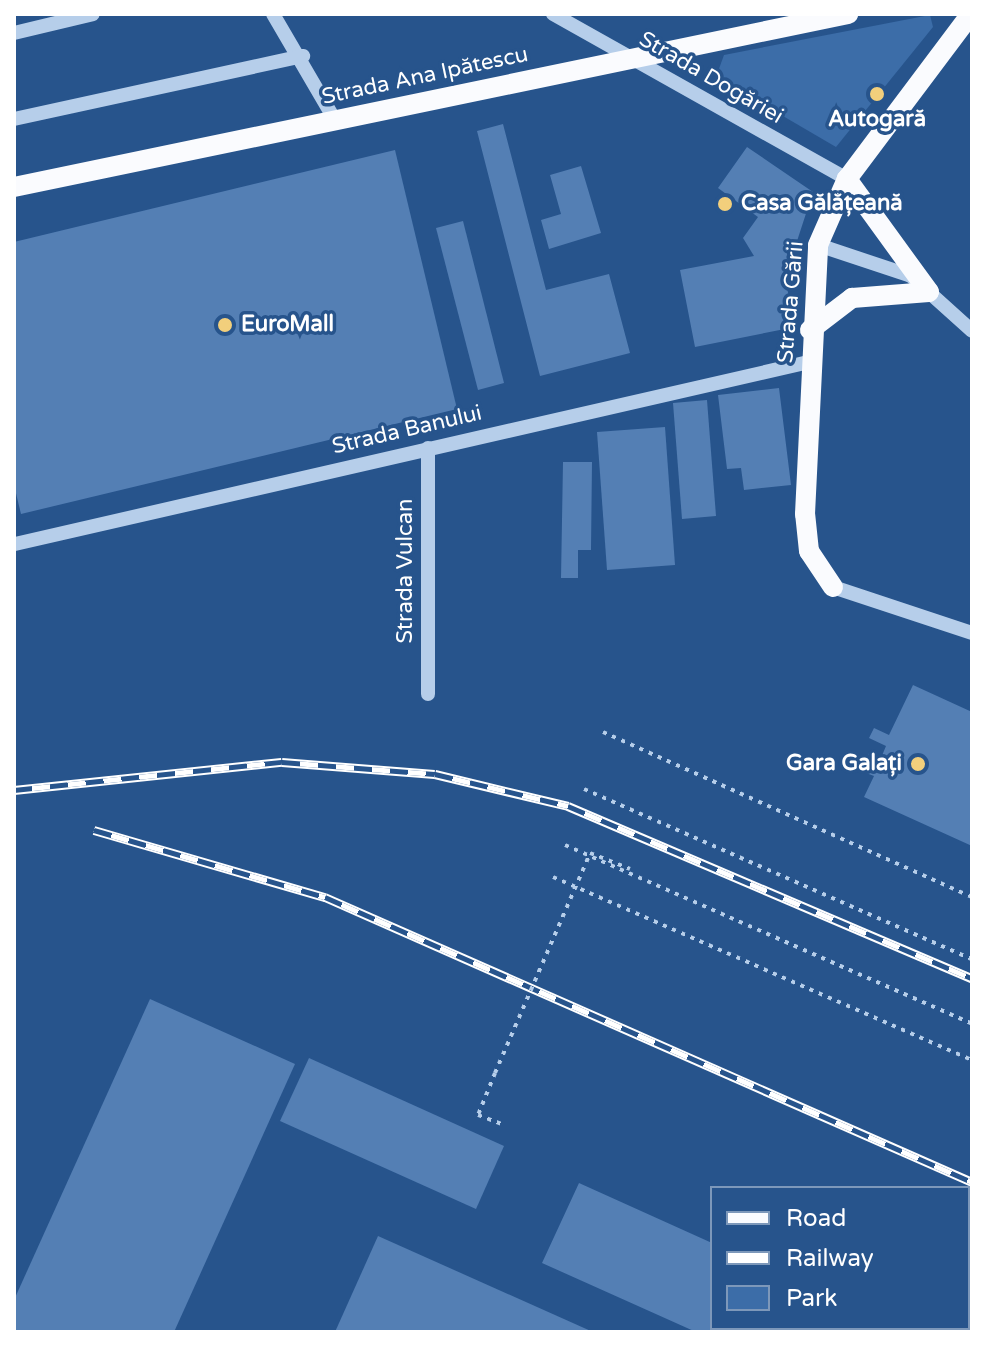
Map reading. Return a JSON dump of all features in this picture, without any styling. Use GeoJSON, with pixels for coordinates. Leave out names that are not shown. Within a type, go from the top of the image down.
{"type":"FeatureCollection","features":[{"type":"Feature","properties":{"kind":"main road","name":"Strada Ana Ipătescu"},"geometry":{"type":"LineString","coordinates":[[14,187],[629,56],[848,14]]}},
{"type":"Feature","properties":{"kind":"main road","name":"Strada Gării"},"geometry":{"type":"LineString","coordinates":[[833,587],[809,551],[805,514],[810,330],[818,245],[847,179],[971,14]]}},
{"type":"Feature","properties":{"kind":"main road"},"geometry":{"type":"LineString","coordinates":[[847,179],[929,292]]}},
{"type":"Feature","properties":{"kind":"main road"},"geometry":{"type":"LineString","coordinates":[[810,330],[852,298],[929,292]]}},
{"type":"Feature","properties":{"kind":"street"},"geometry":{"type":"LineString","coordinates":[[14,33],[93,14]]}},
{"type":"Feature","properties":{"kind":"street"},"geometry":{"type":"LineString","coordinates":[[273,14],[303,56],[335,120]]}},
{"type":"Feature","properties":{"kind":"street","name":"Strada Dogăriei"},"geometry":{"type":"LineString","coordinates":[[553,14],[847,179]]}},
{"type":"Feature","properties":{"kind":"street"},"geometry":{"type":"LineString","coordinates":[[14,119],[303,56]]}},
{"type":"Feature","properties":{"kind":"street"},"geometry":{"type":"LineString","coordinates":[[818,245],[894,267],[970,323]]}},
{"type":"Feature","properties":{"kind":"street","name":"Strada Banului"},"geometry":{"type":"LineString","coordinates":[[15,544],[809,362]]}},
{"type":"Feature","properties":{"kind":"street","name":"Strada Vulcan"},"geometry":{"type":"LineString","coordinates":[[428,448],[428,694]]}},
{"type":"Feature","properties":{"kind":"street"},"geometry":{"type":"LineString","coordinates":[[833,587],[972,633]]}},
{"type":"Feature","properties":{"kind":"path"},"geometry":{"type":"LineString","coordinates":[[603,732],[972,897]]}},
{"type":"Feature","properties":{"kind":"path"},"geometry":{"type":"LineString","coordinates":[[584,789],[972,959]]}},
{"type":"Feature","properties":{"kind":"path"},"geometry":{"type":"LineString","coordinates":[[565,845],[972,1024]]}},
{"type":"Feature","properties":{"kind":"path"},"geometry":{"type":"LineString","coordinates":[[501,1124],[478,1115],[590,853],[630,869]]}},
{"type":"Feature","properties":{"kind":"path"},"geometry":{"type":"LineString","coordinates":[[553,877],[972,1060]]}},
{"type":"Feature","properties":{"kind":"green space"},"geometry":{"type":"Polygon","coordinates":[[[930,15],[933,27],[836,147],[716,77],[724,55],[930,15]]]}},
{"type":"Feature","properties":{"kind":"building"},"geometry":{"type":"Polygon","coordinates":[[[503,124],[546,290],[609,274],[630,353],[540,376],[477,131],[503,124]]]}},
{"type":"Feature","properties":{"kind":"building"},"geometry":{"type":"Polygon","coordinates":[[[747,147],[813,192],[785,278],[795,327],[695,347],[680,270],[754,256],[743,238],[758,217],[718,188],[747,147]]]}},
{"type":"Feature","properties":{"kind":"building","name":"EuroMall"},"geometry":{"type":"Polygon","coordinates":[[[395,150],[457,409],[21,514],[14,485],[14,242],[395,150]]]}},
{"type":"Feature","properties":{"kind":"building"},"geometry":{"type":"Polygon","coordinates":[[[581,166],[601,233],[549,249],[541,220],[561,214],[550,175],[581,166]]]}},
{"type":"Feature","properties":{"kind":"building"},"geometry":{"type":"Polygon","coordinates":[[[463,221],[504,383],[478,390],[436,228],[463,221]]]}},
{"type":"Feature","properties":{"kind":"building"},"geometry":{"type":"Polygon","coordinates":[[[779,388],[791,485],[744,490],[741,468],[727,469],[718,395],[779,388]]]}},
{"type":"Feature","properties":{"kind":"building"},"geometry":{"type":"Polygon","coordinates":[[[707,400],[716,516],[682,519],[673,403],[707,400]]]}},
{"type":"Feature","properties":{"kind":"building"},"geometry":{"type":"Polygon","coordinates":[[[665,427],[675,565],[607,570],[597,432],[665,427]]]}},
{"type":"Feature","properties":{"kind":"building"},"geometry":{"type":"Polygon","coordinates":[[[563,462],[592,462],[591,550],[578,550],[578,578],[561,578],[563,462]]]}},
{"type":"Feature","properties":{"kind":"building","name":"Gara Galați"},"geometry":{"type":"Polygon","coordinates":[[[913,685],[972,712],[972,846],[864,797],[874,776],[861,771],[869,753],[881,758],[886,746],[869,738],[874,728],[889,735],[913,685]]]}},
{"type":"Feature","properties":{"kind":"building"},"geometry":{"type":"Polygon","coordinates":[[[150,999],[295,1064],[174,1332],[14,1332],[14,1300],[150,999]]]}},
{"type":"Feature","properties":{"kind":"building"},"geometry":{"type":"Polygon","coordinates":[[[309,1058],[504,1146],[476,1209],[280,1121],[309,1058]]]}},
{"type":"Feature","properties":{"kind":"building"},"geometry":{"type":"Polygon","coordinates":[[[579,1183],[710,1242],[710,1330],[910,1332],[696,1332],[542,1263],[579,1183]]]}},
{"type":"Feature","properties":{"kind":"building"},"geometry":{"type":"Polygon","coordinates":[[[378,1236],[593,1332],[335,1332],[378,1236]]]}},
{"type":"Feature","properties":{"kind":"railway"},"geometry":{"type":"LineString","coordinates":[[14,790],[282,762],[435,774],[568,806],[972,978]]}},
{"type":"Feature","properties":{"kind":"railway"},"geometry":{"type":"LineString","coordinates":[[94,830],[325,897],[972,1182]]}},
{"type":"Feature","properties":{"kind":"place","name":"Autogară"},"geometry":{"type":"Point","coordinates":[877,94]}},
{"type":"Feature","properties":{"kind":"place","name":"Casa Gălățeană"},"geometry":{"type":"Point","coordinates":[725,204]}},
{"type":"Feature","properties":{"kind":"place","name":"EuroMall"},"geometry":{"type":"Point","coordinates":[225,325]}},
{"type":"Feature","properties":{"kind":"place","name":"Gara Galați"},"geometry":{"type":"Point","coordinates":[918,764]}}]}
